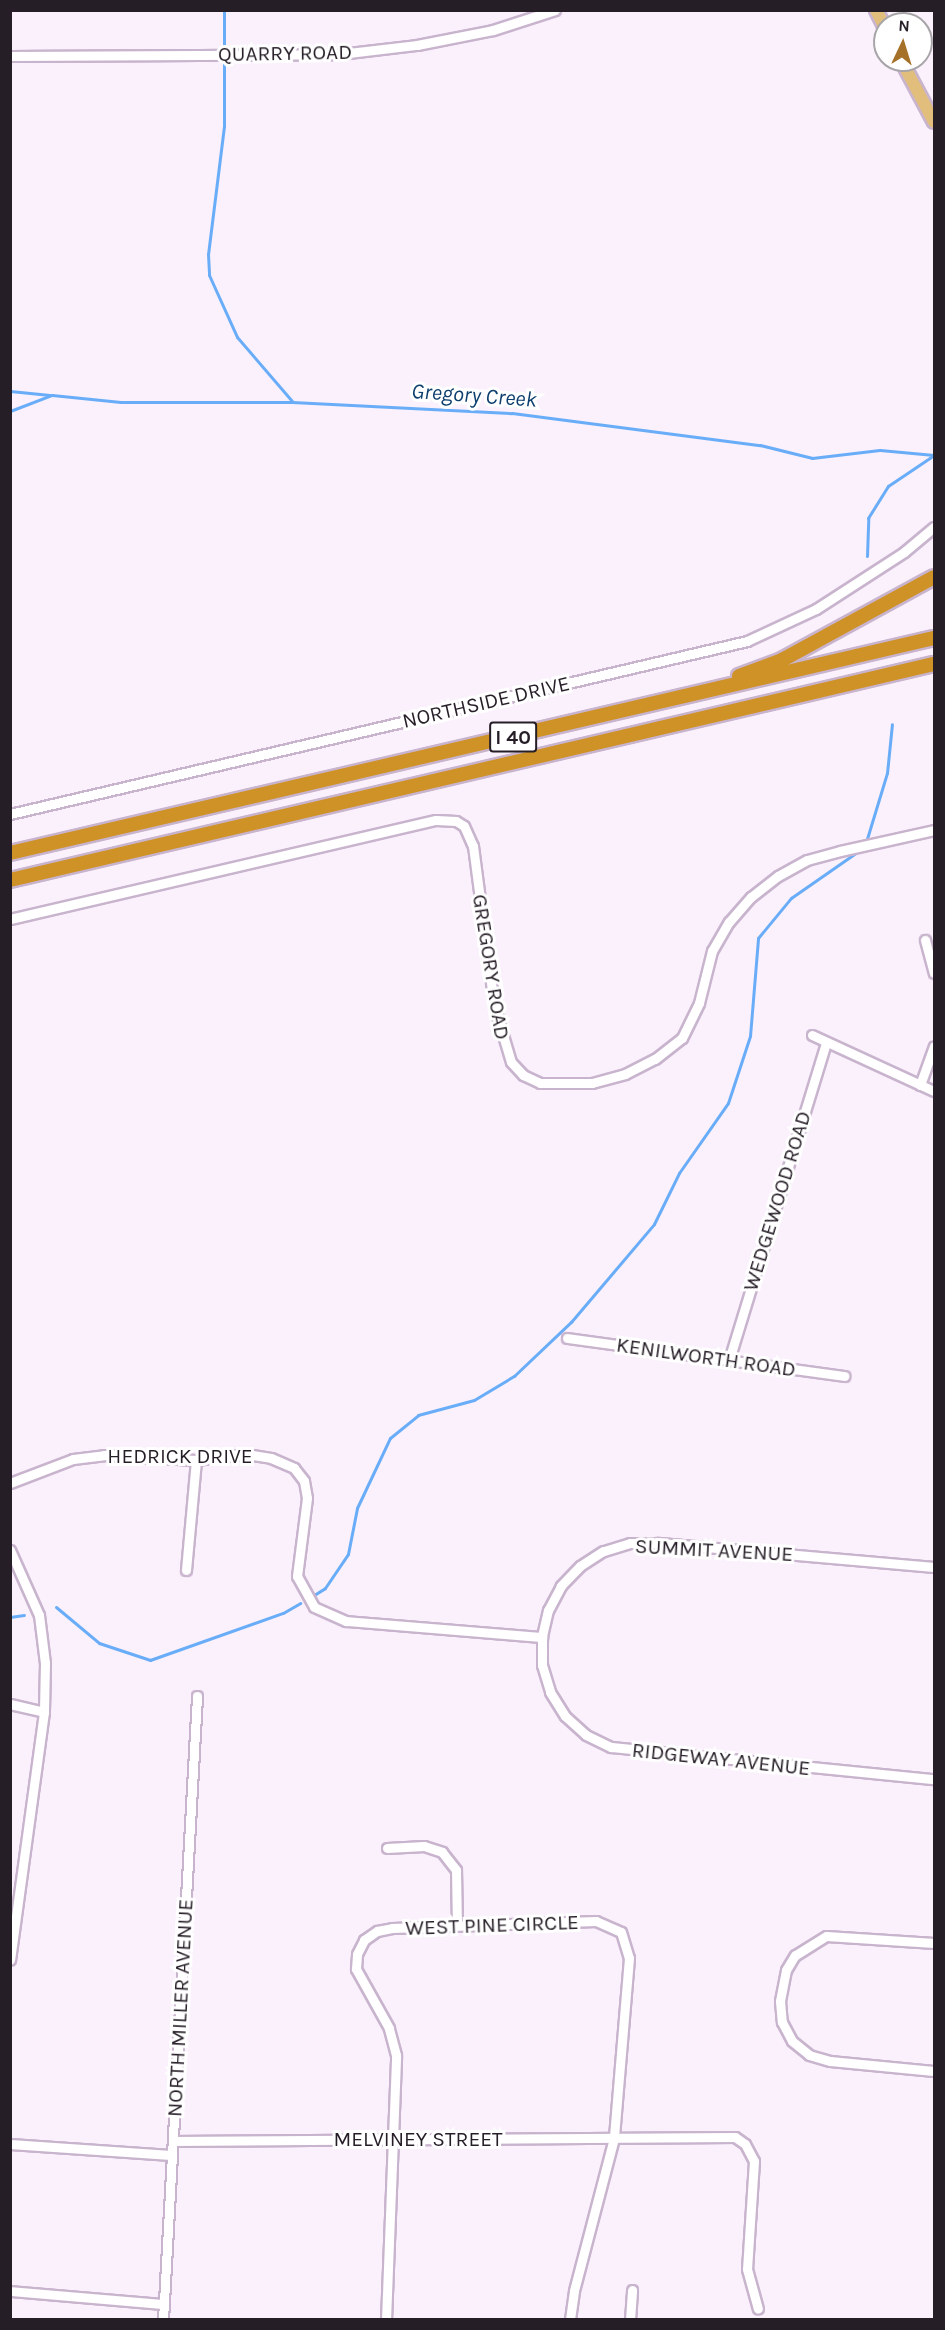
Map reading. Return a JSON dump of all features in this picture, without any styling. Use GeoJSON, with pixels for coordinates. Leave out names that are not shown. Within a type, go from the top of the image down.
{"type":"FeatureCollection","features":[{"type":"Feature","properties":{"kind":"highway"},"geometry":{"type":"LineString","coordinates":[[633,709],[709,688],[782,660],[934,578]]}},
{"type":"Feature","properties":{"kind":"highway","name":"I 40"},"geometry":{"type":"LineString","coordinates":[[10,853],[934,638]]}},
{"type":"Feature","properties":{"kind":"highway","name":"I 40"},"geometry":{"type":"LineString","coordinates":[[10,880],[932,665]]}},
{"type":"Feature","properties":{"kind":"main road"},"geometry":{"type":"LineString","coordinates":[[908,72],[934,122]]}},
{"type":"Feature","properties":{"kind":"street","name":"QUARRY ROAD"},"geometry":{"type":"LineString","coordinates":[[10,56],[340,54],[417,45],[493,30],[555,10]]}},
{"type":"Feature","properties":{"kind":"street","name":"NORTHSIDE DRIVE"},"geometry":{"type":"LineString","coordinates":[[10,814],[747,641],[816,609],[904,552],[934,527]]}},
{"type":"Feature","properties":{"kind":"street","name":"GREGORY ROAD"},"geometry":{"type":"LineString","coordinates":[[10,919],[424,822],[456,821],[464,826],[473,846],[494,1005],[510,1062],[540,1083],[592,1083],[645,1064],[681,1038],[692,1021],[712,951],[723,932],[751,897],[778,876],[807,860],[934,830]]}},
{"type":"Feature","properties":{"kind":"street"},"geometry":{"type":"LineString","coordinates":[[925,940],[934,973]]}},
{"type":"Feature","properties":{"kind":"street"},"geometry":{"type":"LineString","coordinates":[[812,1035],[934,1091]]}},
{"type":"Feature","properties":{"kind":"street","name":"WEDGEWOOD ROAD"},"geometry":{"type":"LineString","coordinates":[[729,1360],[826,1042]]}},
{"type":"Feature","properties":{"kind":"street"},"geometry":{"type":"LineString","coordinates":[[920,1085],[934,1046]]}},
{"type":"Feature","properties":{"kind":"street","name":"KENILWORTH ROAD"},"geometry":{"type":"LineString","coordinates":[[567,1338],[844,1376]]}},
{"type":"Feature","properties":{"kind":"street","name":"HEDRICK DRIVE"},"geometry":{"type":"LineString","coordinates":[[10,1483],[83,1458],[136,1455],[196,1460],[246,1454],[294,1468],[304,1481],[307,1498],[297,1576],[314,1607],[328,1617],[542,1637]]}},
{"type":"Feature","properties":{"kind":"street"},"geometry":{"type":"LineString","coordinates":[[186,1570],[196,1460]]}},
{"type":"Feature","properties":{"kind":"street","name":"SUMMIT AVENUE"},"geometry":{"type":"LineString","coordinates":[[542,1637],[548,1610],[567,1579],[603,1551],[630,1544],[934,1567]]}},
{"type":"Feature","properties":{"kind":"street"},"geometry":{"type":"LineString","coordinates":[[10,1550],[25,1575],[39,1615],[45,1664],[44,1712],[10,1960]]}},
{"type":"Feature","properties":{"kind":"street","name":"RIDGEWAY AVENUE"},"geometry":{"type":"LineString","coordinates":[[542,1637],[542,1665],[550,1692],[565,1716],[586,1735],[611,1747],[934,1779]]}},
{"type":"Feature","properties":{"kind":"street","name":"NORTH MILLER AVENUE"},"geometry":{"type":"LineString","coordinates":[[163,2319],[197,1696]]}},
{"type":"Feature","properties":{"kind":"street"},"geometry":{"type":"LineString","coordinates":[[10,1704],[44,1712]]}},
{"type":"Feature","properties":{"kind":"street"},"geometry":{"type":"LineString","coordinates":[[387,1848],[430,1847],[449,1860],[458,1879],[457,1925]]}},
{"type":"Feature","properties":{"kind":"street","name":"WEST PINE CIRCLE"},"geometry":{"type":"LineString","coordinates":[[386,2319],[395,2041],[356,1969],[357,1954],[364,1940],[377,1931],[457,1925],[596,1921],[621,1932],[629,1958],[614,2138],[574,2291],[570,2319]]}},
{"type":"Feature","properties":{"kind":"street"},"geometry":{"type":"LineString","coordinates":[[934,1943],[826,1936],[795,1955],[783,1981],[782,2022],[792,2041],[809,2055],[830,2061],[934,2071]]}},
{"type":"Feature","properties":{"kind":"street","name":"MELVINEY STREET"},"geometry":{"type":"LineString","coordinates":[[173,2141],[614,2138],[723,2135],[735,2138],[750,2153],[755,2176],[747,2269],[758,2309]]}},
{"type":"Feature","properties":{"kind":"street"},"geometry":{"type":"LineString","coordinates":[[10,2144],[171,2155]]}},
{"type":"Feature","properties":{"kind":"street"},"geometry":{"type":"LineString","coordinates":[[630,2319],[632,2290]]}},
{"type":"Feature","properties":{"kind":"street"},"geometry":{"type":"LineString","coordinates":[[10,2291],[163,2304]]}},
{"type":"Feature","properties":{"kind":"waterway"},"geometry":{"type":"LineString","coordinates":[[224,10],[224,126],[208,254],[209,275],[237,337],[292,401]]}},
{"type":"Feature","properties":{"kind":"waterway"},"geometry":{"type":"LineString","coordinates":[[10,391],[50,395]]}},
{"type":"Feature","properties":{"kind":"waterway","name":"Gregory Creek"},"geometry":{"type":"LineString","coordinates":[[10,411],[52,395],[121,402],[292,402],[512,413],[760,445],[812,458],[880,450],[934,455]]}},
{"type":"Feature","properties":{"kind":"waterway"},"geometry":{"type":"LineString","coordinates":[[867,556],[868,518],[888,486],[931,457]]}},
{"type":"Feature","properties":{"kind":"waterway"},"geometry":{"type":"LineString","coordinates":[[866,842],[887,773],[892,724]]}},
{"type":"Feature","properties":{"kind":"waterway"},"geometry":{"type":"LineString","coordinates":[[314,1595],[325,1588],[348,1554],[357,1508],[390,1438],[418,1415],[474,1400],[514,1376],[571,1322],[654,1224],[679,1173],[728,1103],[750,1036],[758,938],[791,898],[860,850]]}},
{"type":"Feature","properties":{"kind":"waterway"},"geometry":{"type":"LineString","coordinates":[[56,1607],[99,1643],[150,1660],[283,1613],[300,1603]]}},
{"type":"Feature","properties":{"kind":"waterway"},"geometry":{"type":"LineString","coordinates":[[10,1617],[24,1615]]}}]}
